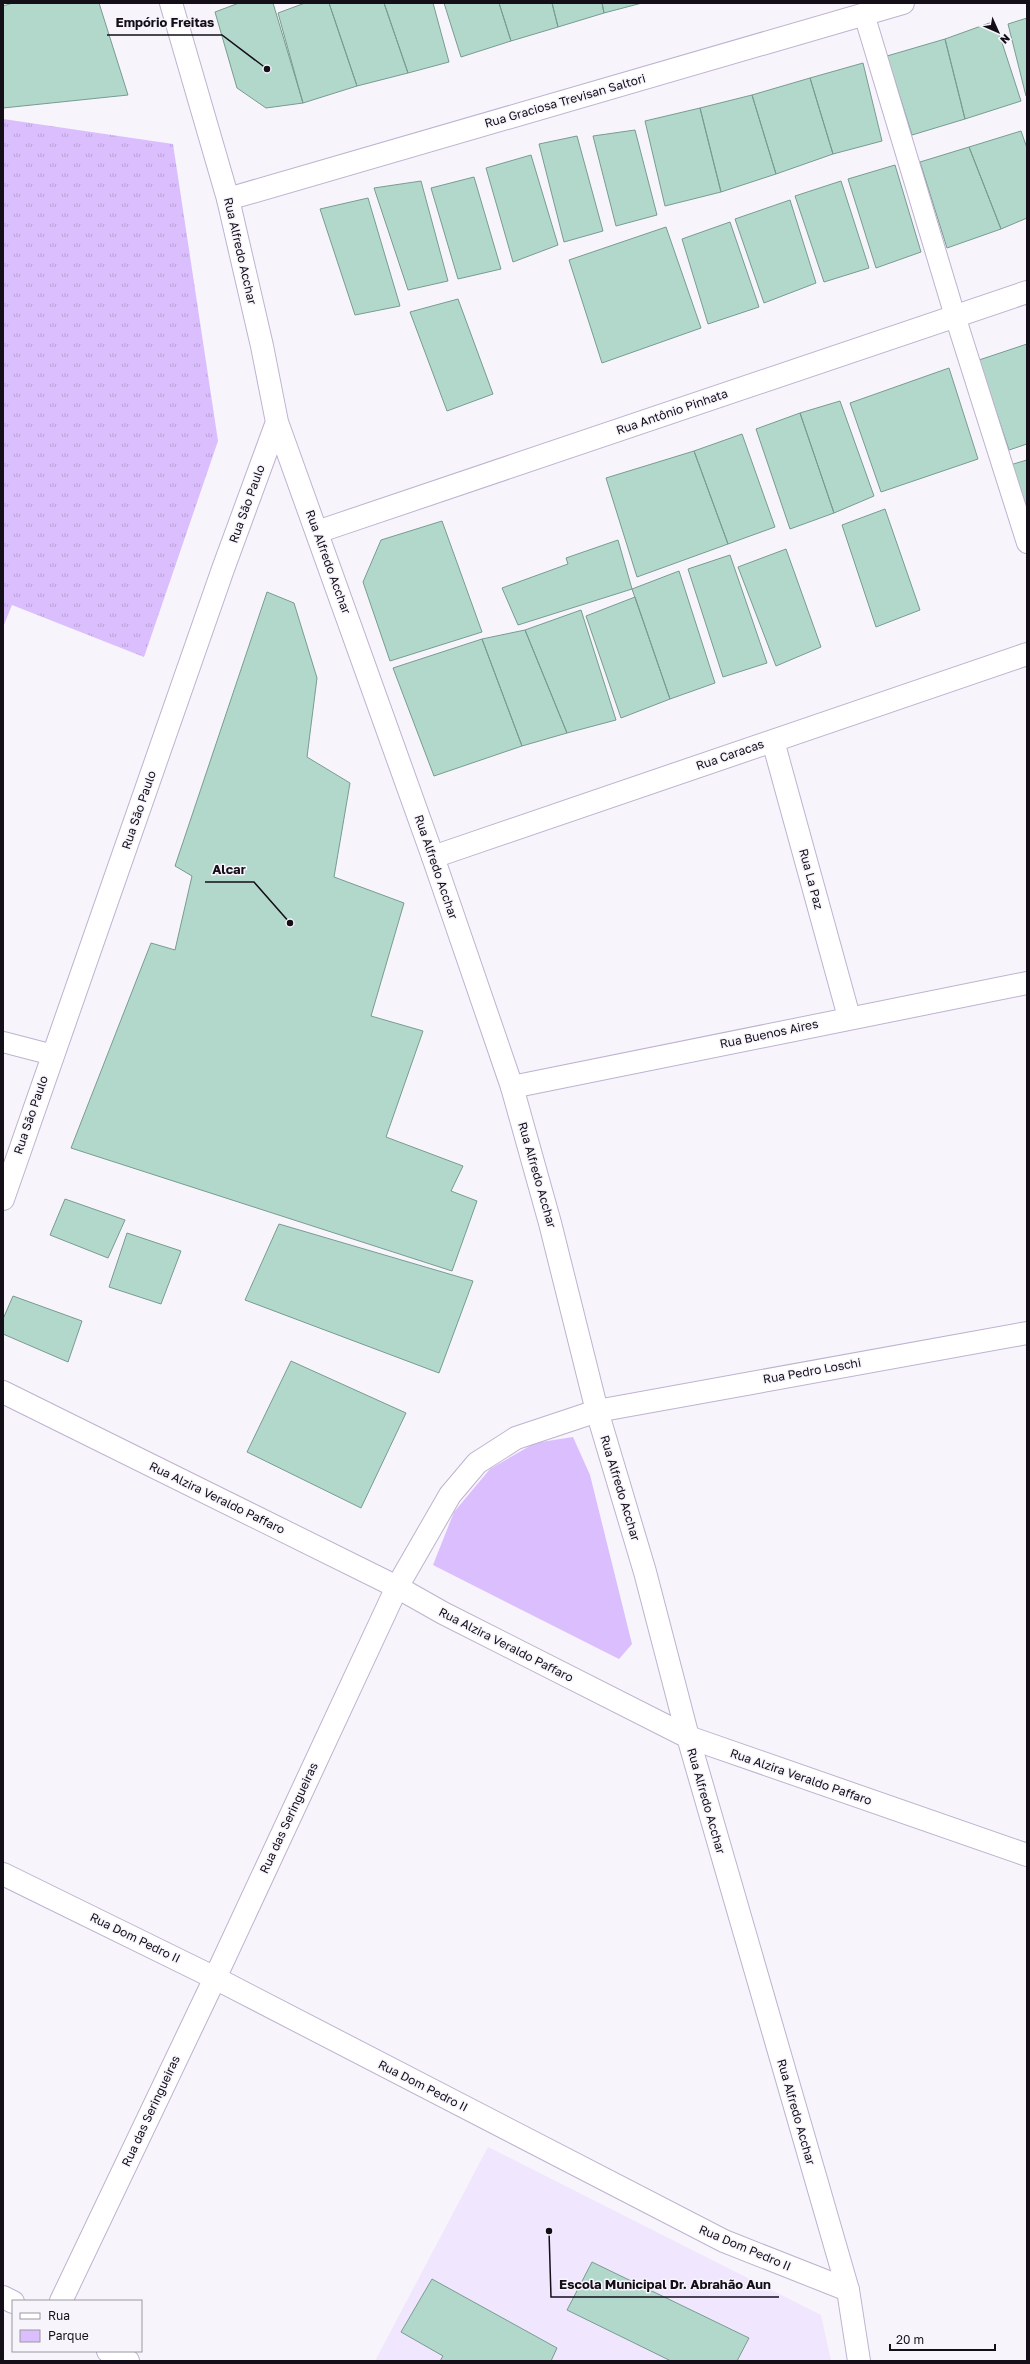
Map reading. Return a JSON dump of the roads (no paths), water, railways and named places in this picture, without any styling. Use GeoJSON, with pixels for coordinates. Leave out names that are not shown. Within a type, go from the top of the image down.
{"type":"FeatureCollection","features":[{"type":"Feature","properties":{"kind":"street","name":"Rua Alfredo Acchar"},"geometry":{"type":"LineString","coordinates":[[171,3],[228,199],[262,346],[277,422],[433,857],[512,1087],[550,1222],[597,1411],[645,1572],[688,1737],[848,2290],[859,2361]]}},
{"type":"Feature","properties":{"kind":"street","name":"Rua Graciosa Trevisan Saltori"},"geometry":{"type":"LineString","coordinates":[[228,199],[903,3]]}},
{"type":"Feature","properties":{"kind":"street","name":"Rua Antônio Pinhata"},"geometry":{"type":"LineString","coordinates":[[317,532],[1027,292]]}},
{"type":"Feature","properties":{"kind":"street","name":"Rua São Paulo"},"geometry":{"type":"LineString","coordinates":[[3,1199],[223,569],[277,422]]}},
{"type":"Feature","properties":{"kind":"street","name":"Rua Caracas"},"geometry":{"type":"LineString","coordinates":[[433,857],[1027,654]]}},
{"type":"Feature","properties":{"kind":"street","name":"Rua La Paz"},"geometry":{"type":"LineString","coordinates":[[773,741],[849,1017]]}},
{"type":"Feature","properties":{"kind":"street","name":"Rua Buenos Aires"},"geometry":{"type":"LineString","coordinates":[[512,1087],[849,1017],[1027,983]]}},
{"type":"Feature","properties":{"kind":"street","name":"Rua Pedro Loschi"},"geometry":{"type":"LineString","coordinates":[[597,1411],[1027,1333]]}},
{"type":"Feature","properties":{"kind":"street","name":"Rua Alzira Veraldo Paffaro"},"geometry":{"type":"LineString","coordinates":[[3,1392],[397,1587],[443,1613],[688,1737],[1027,1855]]}},
{"type":"Feature","properties":{"kind":"street","name":"Rua das Seringueiras"},"geometry":{"type":"LineString","coordinates":[[61,2300],[215,1978],[397,1587],[450,1495],[476,1463],[516,1438],[597,1411]]}},
{"type":"Feature","properties":{"kind":"street","name":"Rua Dom Pedro II"},"geometry":{"type":"LineString","coordinates":[[3,1874],[215,1978],[724,2242],[848,2290]]}},
{"type":"Feature","properties":{"kind":"street"},"geometry":{"type":"LineString","coordinates":[[3,2296],[12,2301]]}},
{"type":"Feature","properties":{"kind":"street"},"geometry":{"type":"LineString","coordinates":[[110,2352],[128,2361]]}},
{"type":"Feature","properties":{"kind":"lane"},"geometry":{"type":"LineString","coordinates":[[864,14],[955,316],[1027,543]]}},
{"type":"Feature","properties":{"kind":"lane"},"geometry":{"type":"LineString","coordinates":[[3,1042],[53,1055]]}},
{"type":"Feature","properties":{"kind":"place","name":"Empório Freitas"},"geometry":{"type":"Point","coordinates":[267,69]}},
{"type":"Feature","properties":{"kind":"place","name":"Alcar"},"geometry":{"type":"Point","coordinates":[290,923]}},
{"type":"Feature","properties":{"kind":"place","name":"Escola Municipal Dr. Abrahão Aun"},"geometry":{"type":"Point","coordinates":[549,2231]}}]}
